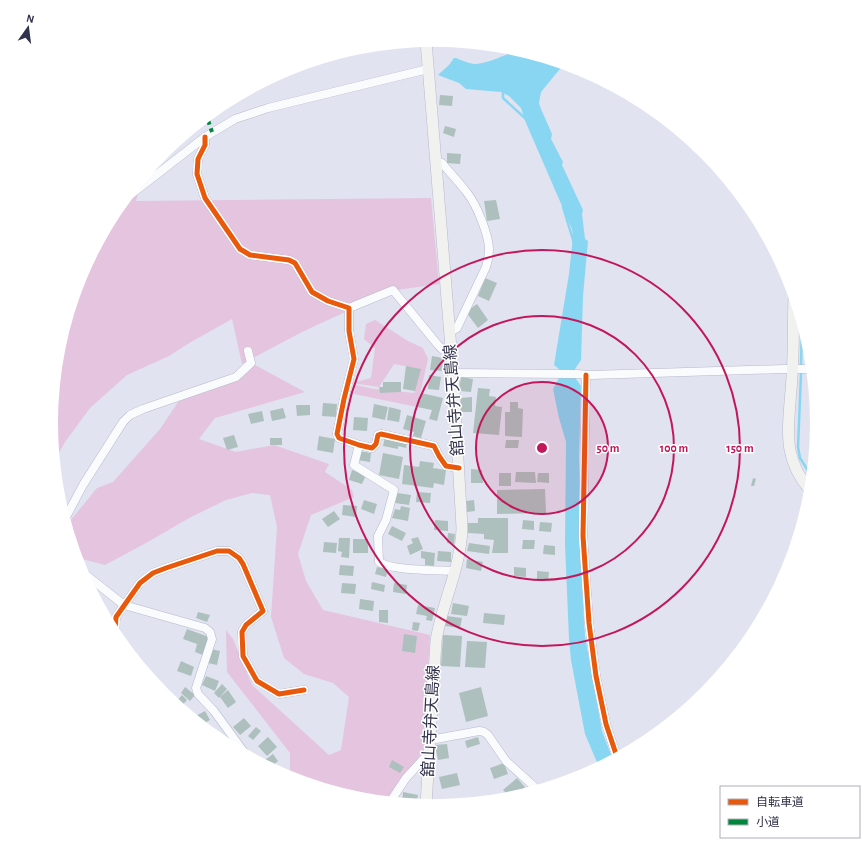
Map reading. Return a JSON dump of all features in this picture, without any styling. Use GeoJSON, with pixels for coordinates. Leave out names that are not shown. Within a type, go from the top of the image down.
{"type":"FeatureCollection","features":[{"type":"Feature","properties":{"kind":"main road","name":"舘山寺弁天島線"},"geometry":{"type":"LineString","coordinates":[[426,47],[452,353],[462,536],[460,552],[436,641],[426,799]]}},
{"type":"Feature","properties":{"kind":"main road"},"geometry":{"type":"LineString","coordinates":[[794,314],[788,437],[794,463],[799,475],[805,483]]}},
{"type":"Feature","properties":{"kind":"street"},"geometry":{"type":"LineString","coordinates":[[143,185],[205,137],[235,119],[268,108],[428,69]]}},
{"type":"Feature","properties":{"kind":"street"},"geometry":{"type":"LineString","coordinates":[[205,137],[205,145],[198,159],[197,174],[205,198],[240,249],[250,255],[289,260],[295,263],[312,292],[328,301],[349,308],[393,290],[438,345],[442,349],[452,353]]}},
{"type":"Feature","properties":{"kind":"street"},"geometry":{"type":"LineString","coordinates":[[436,161],[442,163],[468,194],[479,216],[486,235],[488,248],[488,261],[486,267],[457,328],[450,332]]}},
{"type":"Feature","properties":{"kind":"street"},"geometry":{"type":"LineString","coordinates":[[349,308],[349,331],[354,359],[346,388],[338,434],[340,438],[358,446],[372,448],[376,444],[378,435],[382,434],[434,446],[446,466],[459,468]]}},
{"type":"Feature","properties":{"kind":"street"},"geometry":{"type":"LineString","coordinates":[[69,512],[100,458],[123,422],[130,415],[143,409],[236,377],[251,363],[248,351]]}},
{"type":"Feature","properties":{"kind":"street"},"geometry":{"type":"LineString","coordinates":[[453,373],[586,375],[806,369]]}},
{"type":"Feature","properties":{"kind":"street"},"geometry":{"type":"LineString","coordinates":[[586,375],[583,536],[589,623],[596,676],[606,724],[615,752]]}},
{"type":"Feature","properties":{"kind":"street"},"geometry":{"type":"LineString","coordinates":[[358,446],[354,465],[394,490],[386,520],[378,536],[378,562],[383,565],[401,568],[454,571]]}},
{"type":"Feature","properties":{"kind":"street"},"geometry":{"type":"LineString","coordinates":[[116,623],[116,617],[124,604],[140,584],[153,573],[217,551],[229,551],[239,558],[263,611],[246,625],[242,632],[243,656],[257,681],[279,694],[304,690]]}},
{"type":"Feature","properties":{"kind":"street"},"geometry":{"type":"LineString","coordinates":[[93,580],[124,604],[205,628],[210,632],[212,639],[196,688],[198,694],[214,711],[238,744]]}},
{"type":"Feature","properties":{"kind":"street"},"geometry":{"type":"LineString","coordinates":[[430,740],[479,731],[486,732],[506,761],[533,785]]}},
{"type":"Feature","properties":{"kind":"street"},"geometry":{"type":"LineString","coordinates":[[394,797],[406,778],[429,753]]}},
{"type":"Feature","properties":{"kind":"shaded area"},"geometry":{"type":"Polygon","coordinates":[[[139,191],[136,201],[431,198],[439,284],[393,290],[302,332],[242,364],[232,319],[169,356],[127,375],[90,408],[59,452],[58,423],[61,374],[65,350],[78,302],[108,235],[121,214],[139,191]]]}},
{"type":"Feature","properties":{"kind":"shaded area"},"geometry":{"type":"Polygon","coordinates":[[[375,320],[408,341],[423,348],[428,359],[417,407],[354,394],[356,385],[374,389],[414,393],[420,369],[394,364],[379,387],[352,383],[371,378],[375,348],[364,339],[366,324],[375,320]]]}},
{"type":"Feature","properties":{"kind":"shaded area"},"geometry":{"type":"Polygon","coordinates":[[[251,363],[305,392],[215,418],[199,439],[236,452],[274,445],[329,464],[325,472],[352,490],[354,497],[311,515],[298,554],[306,581],[323,610],[430,635],[423,752],[388,796],[337,786],[290,770],[290,753],[227,672],[226,630],[233,639],[252,685],[329,755],[341,750],[349,697],[333,683],[304,674],[284,658],[271,617],[277,527],[270,495],[252,493],[226,500],[191,517],[105,565],[84,560],[71,520],[97,488],[113,482],[160,429],[180,399],[215,388],[251,363]]]}},
{"type":"Feature","properties":{"kind":"water"},"geometry":{"type":"Polygon","coordinates":[[[507,54],[560,69],[541,92],[539,103],[552,134],[551,139],[563,162],[562,165],[583,210],[582,214],[585,239],[588,241],[583,296],[581,360],[575,369],[576,379],[581,386],[579,458],[580,537],[585,636],[602,731],[611,755],[597,762],[585,734],[571,660],[565,544],[566,442],[553,389],[559,378],[559,369],[554,365],[569,274],[573,237],[572,229],[526,123],[521,108],[509,96],[501,92],[466,89],[459,83],[438,75],[454,58],[472,64],[483,63],[507,54]]]}},
{"type":"Feature","properties":{"kind":"building"},"geometry":{"type":"Polygon","coordinates":[[[440,95],[453,96],[452,106],[439,105],[440,95]]]}},
{"type":"Feature","properties":{"kind":"building"},"geometry":{"type":"Polygon","coordinates":[[[445,126],[456,129],[454,137],[443,133],[445,126]]]}},
{"type":"Feature","properties":{"kind":"building"},"geometry":{"type":"Polygon","coordinates":[[[447,153],[461,154],[460,164],[447,163],[447,153]]]}},
{"type":"Feature","properties":{"kind":"building"},"geometry":{"type":"Polygon","coordinates":[[[496,200],[500,219],[487,221],[484,201],[496,200]]]}},
{"type":"Feature","properties":{"kind":"building"},"geometry":{"type":"Polygon","coordinates":[[[485,278],[497,283],[489,301],[478,296],[485,278]]]}},
{"type":"Feature","properties":{"kind":"building"},"geometry":{"type":"Polygon","coordinates":[[[477,304],[488,320],[478,328],[466,312],[477,304]]]}},
{"type":"Feature","properties":{"kind":"building"},"geometry":{"type":"Polygon","coordinates":[[[432,356],[443,358],[442,371],[430,370],[432,356]]]}},
{"type":"Feature","properties":{"kind":"building"},"geometry":{"type":"Polygon","coordinates":[[[406,366],[421,369],[415,391],[403,389],[406,366]]]}},
{"type":"Feature","properties":{"kind":"building"},"geometry":{"type":"Polygon","coordinates":[[[429,375],[441,377],[439,390],[428,389],[429,375]]]}},
{"type":"Feature","properties":{"kind":"building"},"geometry":{"type":"Polygon","coordinates":[[[461,377],[473,379],[471,392],[459,391],[461,377]]]}},
{"type":"Feature","properties":{"kind":"building"},"geometry":{"type":"Polygon","coordinates":[[[383,382],[401,382],[401,392],[380,393],[379,387],[383,387],[383,382]]]}},
{"type":"Feature","properties":{"kind":"building"},"geometry":{"type":"Polygon","coordinates":[[[478,388],[490,389],[489,396],[496,397],[495,406],[502,407],[499,435],[473,433],[478,388]]]}},
{"type":"Feature","properties":{"kind":"building"},"geometry":{"type":"Polygon","coordinates":[[[421,393],[443,398],[437,421],[429,419],[432,410],[417,407],[421,393]]]}},
{"type":"Feature","properties":{"kind":"building"},"geometry":{"type":"Polygon","coordinates":[[[472,397],[472,412],[461,412],[461,398],[472,397]]]}},
{"type":"Feature","properties":{"kind":"building"},"geometry":{"type":"Polygon","coordinates":[[[510,402],[518,402],[518,408],[523,409],[522,437],[505,436],[505,412],[510,412],[510,402]]]}},
{"type":"Feature","properties":{"kind":"building"},"geometry":{"type":"Polygon","coordinates":[[[323,403],[337,404],[336,417],[322,416],[323,403]]]}},
{"type":"Feature","properties":{"kind":"building"},"geometry":{"type":"Polygon","coordinates":[[[374,404],[388,407],[385,420],[372,417],[374,404]]]}},
{"type":"Feature","properties":{"kind":"building"},"geometry":{"type":"Polygon","coordinates":[[[296,405],[310,405],[310,415],[297,416],[296,405]]]}},
{"type":"Feature","properties":{"kind":"building"},"geometry":{"type":"Polygon","coordinates":[[[389,407],[401,410],[399,422],[387,420],[389,407]]]}},
{"type":"Feature","properties":{"kind":"building"},"geometry":{"type":"Polygon","coordinates":[[[283,408],[286,418],[272,421],[270,411],[283,408]]]}},
{"type":"Feature","properties":{"kind":"building"},"geometry":{"type":"Polygon","coordinates":[[[262,411],[264,421],[251,424],[248,414],[262,411]]]}},
{"type":"Feature","properties":{"kind":"building"},"geometry":{"type":"Polygon","coordinates":[[[407,415],[426,421],[421,438],[413,436],[414,432],[403,429],[407,415]]]}},
{"type":"Feature","properties":{"kind":"building"},"geometry":{"type":"Polygon","coordinates":[[[354,417],[368,418],[367,431],[353,430],[354,417]]]}},
{"type":"Feature","properties":{"kind":"building"},"geometry":{"type":"Polygon","coordinates":[[[234,435],[238,447],[227,450],[223,438],[234,435]]]}},
{"type":"Feature","properties":{"kind":"building"},"geometry":{"type":"Polygon","coordinates":[[[319,436],[335,439],[333,453],[317,450],[319,436]]]}},
{"type":"Feature","properties":{"kind":"building"},"geometry":{"type":"Polygon","coordinates":[[[385,437],[407,442],[406,448],[398,446],[398,449],[383,446],[385,437]]]}},
{"type":"Feature","properties":{"kind":"building"},"geometry":{"type":"Polygon","coordinates":[[[270,438],[282,438],[282,445],[270,445],[270,438]]]}},
{"type":"Feature","properties":{"kind":"building"},"geometry":{"type":"Polygon","coordinates":[[[506,440],[519,440],[518,448],[505,448],[506,440]]]}},
{"type":"Feature","properties":{"kind":"building"},"geometry":{"type":"Polygon","coordinates":[[[359,451],[371,453],[370,462],[357,460],[359,451]]]}},
{"type":"Feature","properties":{"kind":"building"},"geometry":{"type":"Polygon","coordinates":[[[383,453],[403,457],[399,479],[379,475],[383,453]]]}},
{"type":"Feature","properties":{"kind":"building"},"geometry":{"type":"Polygon","coordinates":[[[420,461],[434,463],[433,468],[446,470],[444,485],[434,483],[433,488],[402,484],[404,465],[419,467],[420,461]]]}},
{"type":"Feature","properties":{"kind":"building"},"geometry":{"type":"Polygon","coordinates":[[[471,469],[482,470],[483,483],[471,483],[471,469]]]}},
{"type":"Feature","properties":{"kind":"building"},"geometry":{"type":"Polygon","coordinates":[[[352,470],[366,475],[362,484],[349,480],[352,470]]]}},
{"type":"Feature","properties":{"kind":"building"},"geometry":{"type":"Polygon","coordinates":[[[516,472],[535,472],[536,483],[515,482],[516,472]]]}},
{"type":"Feature","properties":{"kind":"building"},"geometry":{"type":"Polygon","coordinates":[[[499,473],[511,473],[511,486],[499,486],[499,473]]]}},
{"type":"Feature","properties":{"kind":"building"},"geometry":{"type":"Polygon","coordinates":[[[538,473],[549,473],[549,483],[537,482],[538,473]]]}},
{"type":"Feature","properties":{"kind":"building"},"geometry":{"type":"Polygon","coordinates":[[[753,478],[756,479],[754,486],[751,486],[753,478]]]}},
{"type":"Feature","properties":{"kind":"building"},"geometry":{"type":"Polygon","coordinates":[[[545,489],[546,513],[497,514],[497,490],[545,489]]]}},
{"type":"Feature","properties":{"kind":"building"},"geometry":{"type":"Polygon","coordinates":[[[417,492],[431,493],[430,503],[416,502],[417,492]]]}},
{"type":"Feature","properties":{"kind":"building"},"geometry":{"type":"Polygon","coordinates":[[[397,493],[411,495],[409,505],[395,503],[397,493]]]}},
{"type":"Feature","properties":{"kind":"building"},"geometry":{"type":"Polygon","coordinates":[[[364,500],[377,504],[374,514],[361,509],[364,500]]]}},
{"type":"Feature","properties":{"kind":"building"},"geometry":{"type":"Polygon","coordinates":[[[474,500],[475,511],[467,512],[466,501],[474,500]]]}},
{"type":"Feature","properties":{"kind":"building"},"geometry":{"type":"Polygon","coordinates":[[[343,505],[357,506],[356,517],[342,515],[343,505]]]}},
{"type":"Feature","properties":{"kind":"building"},"geometry":{"type":"Polygon","coordinates":[[[401,506],[410,508],[408,521],[392,518],[395,509],[400,510],[401,506]]]}},
{"type":"Feature","properties":{"kind":"building"},"geometry":{"type":"Polygon","coordinates":[[[334,511],[340,519],[328,527],[322,519],[334,511]]]}},
{"type":"Feature","properties":{"kind":"building"},"geometry":{"type":"Polygon","coordinates":[[[478,518],[508,518],[508,553],[492,553],[494,540],[484,539],[484,534],[468,533],[468,523],[478,523],[478,518]]]}},
{"type":"Feature","properties":{"kind":"building"},"geometry":{"type":"Polygon","coordinates":[[[435,520],[448,521],[448,531],[434,530],[435,520]]]}},
{"type":"Feature","properties":{"kind":"building"},"geometry":{"type":"Polygon","coordinates":[[[523,520],[534,521],[534,530],[522,529],[523,520]]]}},
{"type":"Feature","properties":{"kind":"building"},"geometry":{"type":"Polygon","coordinates":[[[540,522],[552,523],[551,532],[539,531],[540,522]]]}},
{"type":"Feature","properties":{"kind":"building"},"geometry":{"type":"Polygon","coordinates":[[[392,526],[406,533],[402,541],[388,534],[392,526]]]}},
{"type":"Feature","properties":{"kind":"building"},"geometry":{"type":"Polygon","coordinates":[[[448,533],[455,534],[454,544],[447,543],[448,533]]]}},
{"type":"Feature","properties":{"kind":"building"},"geometry":{"type":"Polygon","coordinates":[[[418,537],[423,549],[410,555],[407,546],[413,543],[411,539],[418,537]]]}},
{"type":"Feature","properties":{"kind":"building"},"geometry":{"type":"Polygon","coordinates":[[[339,538],[350,538],[349,558],[341,557],[342,552],[338,551],[339,538]]]}},
{"type":"Feature","properties":{"kind":"building"},"geometry":{"type":"Polygon","coordinates":[[[353,539],[368,539],[368,553],[353,553],[353,539]]]}},
{"type":"Feature","properties":{"kind":"building"},"geometry":{"type":"Polygon","coordinates":[[[523,540],[535,540],[534,549],[522,549],[523,540]]]}},
{"type":"Feature","properties":{"kind":"building"},"geometry":{"type":"Polygon","coordinates":[[[324,542],[337,543],[336,553],[323,552],[324,542]]]}},
{"type":"Feature","properties":{"kind":"building"},"geometry":{"type":"Polygon","coordinates":[[[469,543],[490,546],[489,554],[467,551],[469,543]]]}},
{"type":"Feature","properties":{"kind":"building"},"geometry":{"type":"Polygon","coordinates":[[[544,545],[555,546],[555,555],[543,554],[544,545]]]}},
{"type":"Feature","properties":{"kind":"building"},"geometry":{"type":"Polygon","coordinates":[[[421,551],[435,553],[434,566],[425,565],[425,559],[421,558],[421,551]]]}},
{"type":"Feature","properties":{"kind":"building"},"geometry":{"type":"Polygon","coordinates":[[[438,551],[451,552],[451,562],[437,561],[438,551]]]}},
{"type":"Feature","properties":{"kind":"building"},"geometry":{"type":"Polygon","coordinates":[[[467,559],[483,562],[481,571],[466,568],[467,559]]]}},
{"type":"Feature","properties":{"kind":"building"},"geometry":{"type":"Polygon","coordinates":[[[340,565],[354,566],[353,576],[339,575],[340,565]]]}},
{"type":"Feature","properties":{"kind":"building"},"geometry":{"type":"Polygon","coordinates":[[[377,567],[388,569],[386,577],[375,574],[377,567]]]}},
{"type":"Feature","properties":{"kind":"building"},"geometry":{"type":"Polygon","coordinates":[[[514,567],[526,568],[526,577],[514,576],[514,567]]]}},
{"type":"Feature","properties":{"kind":"building"},"geometry":{"type":"Polygon","coordinates":[[[537,571],[549,572],[548,580],[537,580],[537,571]]]}},
{"type":"Feature","properties":{"kind":"building"},"geometry":{"type":"Polygon","coordinates":[[[372,582],[385,585],[384,592],[371,589],[372,582]]]}},
{"type":"Feature","properties":{"kind":"building"},"geometry":{"type":"Polygon","coordinates":[[[342,583],[356,584],[355,594],[341,593],[342,583]]]}},
{"type":"Feature","properties":{"kind":"building"},"geometry":{"type":"Polygon","coordinates":[[[394,583],[407,585],[406,594],[393,592],[394,583]]]}},
{"type":"Feature","properties":{"kind":"building"},"geometry":{"type":"Polygon","coordinates":[[[360,599],[374,601],[373,611],[359,609],[360,599]]]}},
{"type":"Feature","properties":{"kind":"building"},"geometry":{"type":"Polygon","coordinates":[[[453,603],[469,606],[467,616],[451,614],[453,603]]]}},
{"type":"Feature","properties":{"kind":"building"},"geometry":{"type":"Polygon","coordinates":[[[418,605],[435,608],[432,621],[426,620],[427,616],[416,614],[418,605]]]}},
{"type":"Feature","properties":{"kind":"building"},"geometry":{"type":"Polygon","coordinates":[[[379,610],[388,610],[388,623],[379,622],[379,610]]]}},
{"type":"Feature","properties":{"kind":"building"},"geometry":{"type":"Polygon","coordinates":[[[198,612],[210,615],[207,622],[196,618],[198,612]]]}},
{"type":"Feature","properties":{"kind":"building"},"geometry":{"type":"Polygon","coordinates":[[[484,613],[505,615],[504,625],[483,623],[484,613]]]}},
{"type":"Feature","properties":{"kind":"building"},"geometry":{"type":"Polygon","coordinates":[[[447,616],[462,618],[460,628],[445,626],[447,616]]]}},
{"type":"Feature","properties":{"kind":"building"},"geometry":{"type":"Polygon","coordinates":[[[413,622],[420,623],[418,631],[412,630],[413,622]]]}},
{"type":"Feature","properties":{"kind":"building"},"geometry":{"type":"Polygon","coordinates":[[[187,629],[209,637],[203,655],[195,652],[197,644],[183,639],[187,629]]]}},
{"type":"Feature","properties":{"kind":"building"},"geometry":{"type":"Polygon","coordinates":[[[404,634],[417,636],[415,653],[402,651],[404,634]]]}},
{"type":"Feature","properties":{"kind":"building"},"geometry":{"type":"Polygon","coordinates":[[[443,635],[462,636],[460,667],[441,666],[443,635]]]}},
{"type":"Feature","properties":{"kind":"building"},"geometry":{"type":"Polygon","coordinates":[[[467,641],[487,642],[485,668],[465,667],[467,641]]]}},
{"type":"Feature","properties":{"kind":"building"},"geometry":{"type":"Polygon","coordinates":[[[211,649],[220,651],[217,665],[208,663],[211,649]]]}},
{"type":"Feature","properties":{"kind":"building"},"geometry":{"type":"Polygon","coordinates":[[[181,661],[194,667],[191,676],[177,671],[181,661]]]}},
{"type":"Feature","properties":{"kind":"building"},"geometry":{"type":"Polygon","coordinates":[[[206,676],[219,681],[215,691],[202,685],[206,676]]]}},
{"type":"Feature","properties":{"kind":"building"},"geometry":{"type":"Polygon","coordinates":[[[222,684],[227,689],[219,698],[214,693],[222,684]]]}},
{"type":"Feature","properties":{"kind":"building"},"geometry":{"type":"Polygon","coordinates":[[[185,687],[195,695],[190,701],[181,693],[185,687]]]}},
{"type":"Feature","properties":{"kind":"building"},"geometry":{"type":"Polygon","coordinates":[[[481,687],[488,716],[466,722],[459,693],[481,687]]]}},
{"type":"Feature","properties":{"kind":"building"},"geometry":{"type":"Polygon","coordinates":[[[228,690],[236,702],[228,708],[220,697],[228,690]]]}},
{"type":"Feature","properties":{"kind":"building"},"geometry":{"type":"Polygon","coordinates":[[[182,695],[187,700],[184,704],[179,699],[182,695]]]}},
{"type":"Feature","properties":{"kind":"building"},"geometry":{"type":"Polygon","coordinates":[[[205,711],[210,720],[206,722],[197,715],[205,711]]]}},
{"type":"Feature","properties":{"kind":"building"},"geometry":{"type":"Polygon","coordinates":[[[244,718],[251,726],[240,735],[233,727],[244,718]]]}},
{"type":"Feature","properties":{"kind":"building"},"geometry":{"type":"Polygon","coordinates":[[[256,727],[261,731],[253,740],[248,736],[256,727]]]}},
{"type":"Feature","properties":{"kind":"building"},"geometry":{"type":"Polygon","coordinates":[[[268,737],[277,747],[267,756],[258,746],[268,737]]]}},
{"type":"Feature","properties":{"kind":"building"},"geometry":{"type":"Polygon","coordinates":[[[478,737],[480,744],[467,748],[465,741],[478,737]]]}},
{"type":"Feature","properties":{"kind":"building"},"geometry":{"type":"Polygon","coordinates":[[[447,744],[449,758],[438,760],[435,745],[447,744]]]}},
{"type":"Feature","properties":{"kind":"building"},"geometry":{"type":"Polygon","coordinates":[[[273,754],[278,761],[275,763],[266,759],[273,754]]]}},
{"type":"Feature","properties":{"kind":"building"},"geometry":{"type":"Polygon","coordinates":[[[392,760],[404,767],[400,773],[389,767],[392,760]]]}},
{"type":"Feature","properties":{"kind":"building"},"geometry":{"type":"Polygon","coordinates":[[[504,763],[508,774],[494,779],[490,768],[504,763]]]}},
{"type":"Feature","properties":{"kind":"building"},"geometry":{"type":"Polygon","coordinates":[[[457,773],[460,785],[442,789],[439,777],[457,773]]]}},
{"type":"Feature","properties":{"kind":"building"},"geometry":{"type":"Polygon","coordinates":[[[517,778],[525,787],[505,792],[503,790],[517,778]]]}},
{"type":"Feature","properties":{"kind":"building"},"geometry":{"type":"Polygon","coordinates":[[[403,792],[418,795],[417,798],[403,797],[403,792]]]}},
{"type":"Feature","properties":{"kind":"waterway"},"geometry":{"type":"LineString","coordinates":[[505,91],[503,92],[503,98],[527,120]]}},
{"type":"Feature","properties":{"kind":"waterway"},"geometry":{"type":"LineString","coordinates":[[563,207],[574,243]]}},
{"type":"Feature","properties":{"kind":"waterway"},"geometry":{"type":"LineString","coordinates":[[801,366],[802,344]]}},
{"type":"Feature","properties":{"kind":"waterway"},"geometry":{"type":"LineString","coordinates":[[801,374],[798,447],[800,458],[807,469]]}},
{"type":"Feature","properties":{"kind":"marked path"},"geometry":{"type":"LineString","coordinates":[[209,122],[212,132]]}},
{"type":"Feature","properties":{"kind":"cycle path"},"geometry":{"type":"LineString","coordinates":[[205,137],[205,145],[198,159],[197,174],[205,198],[240,249],[250,255],[289,260],[295,263],[312,292],[328,301],[349,308],[349,331],[354,359],[337,434],[339,438],[372,448],[376,444],[378,435],[381,434],[434,446],[446,466],[459,468]]}},
{"type":"Feature","properties":{"kind":"cycle path"},"geometry":{"type":"LineString","coordinates":[[586,375],[583,536],[589,623],[596,676],[606,724],[615,752]]}},
{"type":"Feature","properties":{"kind":"cycle path"},"geometry":{"type":"LineString","coordinates":[[116,623],[116,617],[140,583],[153,573],[217,551],[229,551],[239,558],[243,564],[263,611],[246,625],[242,632],[243,656],[257,681],[279,694],[304,690]]}}]}
